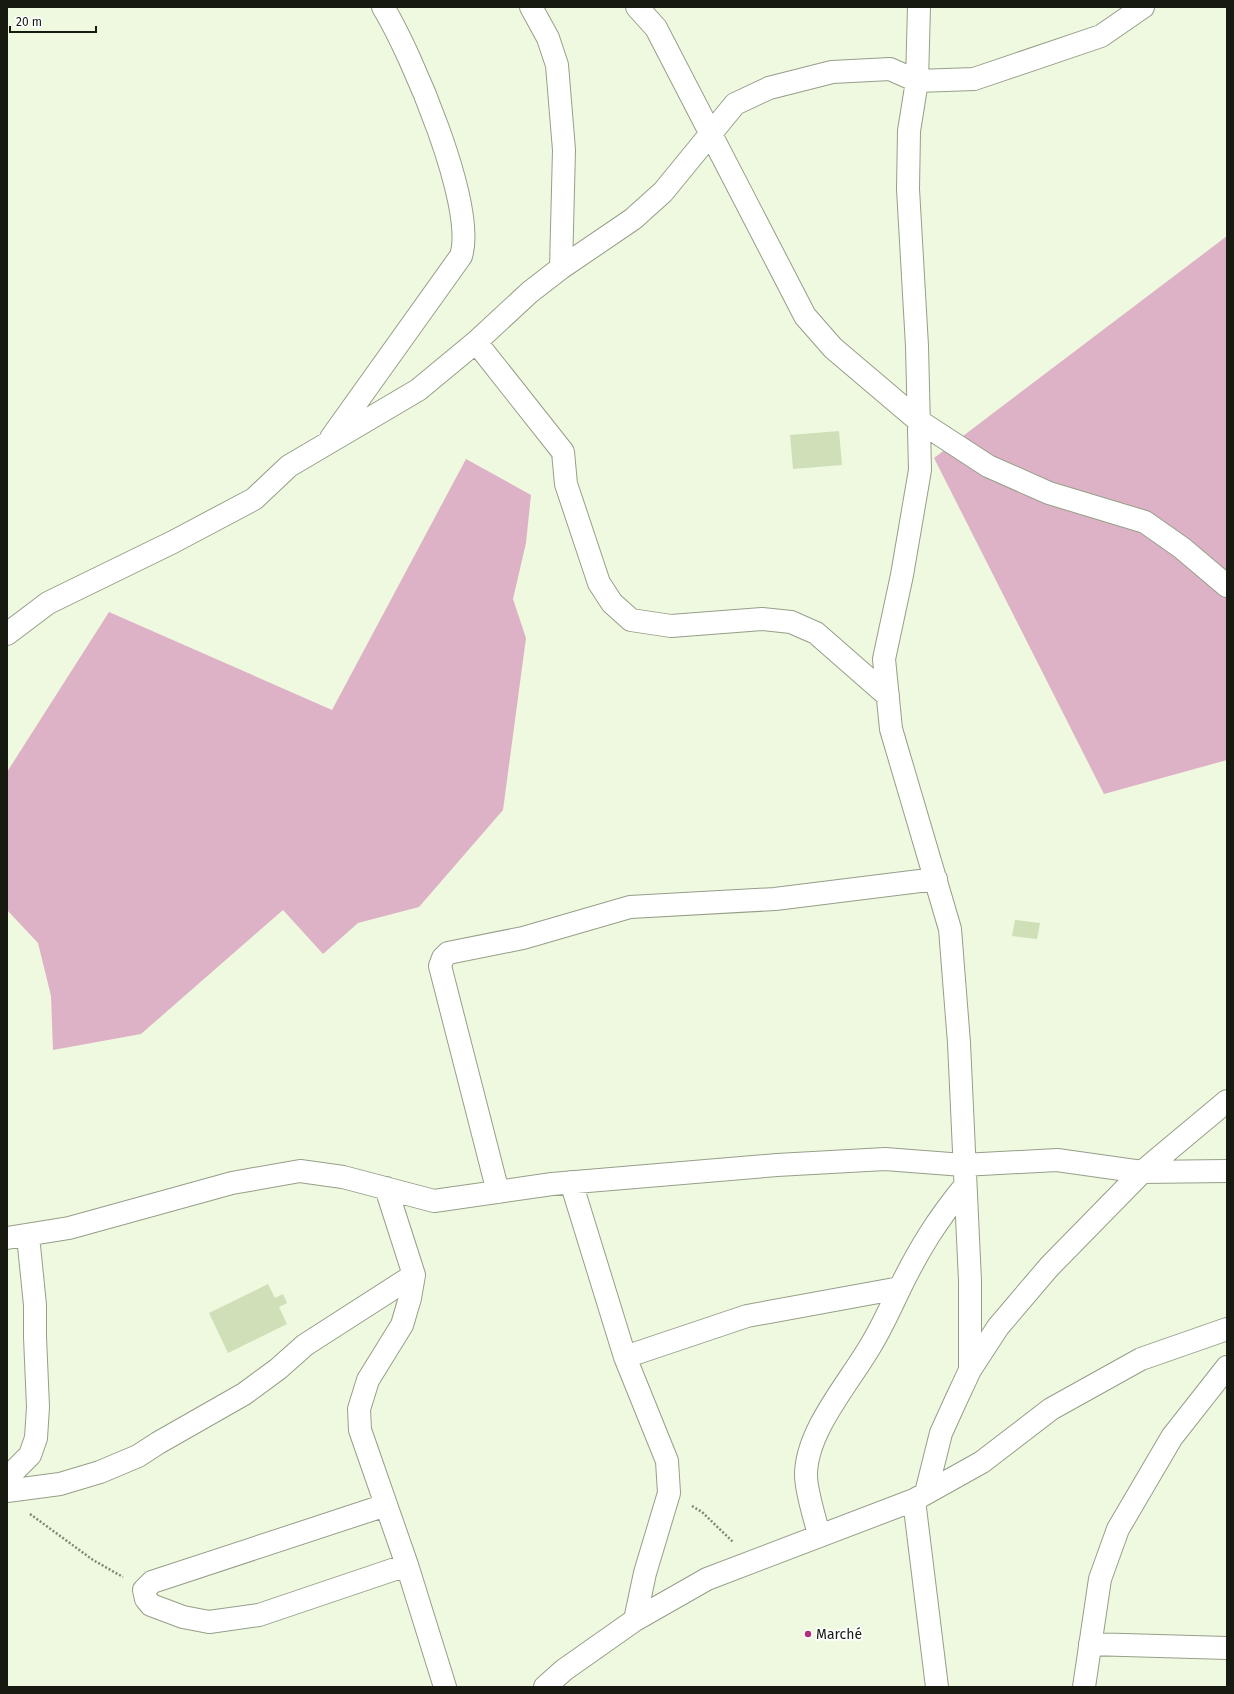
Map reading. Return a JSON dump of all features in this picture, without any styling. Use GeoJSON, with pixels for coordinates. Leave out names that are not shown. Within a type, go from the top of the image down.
{"type":"FeatureCollection","features":[{"type":"Feature","properties":{"kind":"street"},"geometry":{"type":"LineString","coordinates":[[327,444],[461,256],[464,247],[460,203],[447,157],[413,64],[383,7]]}},
{"type":"Feature","properties":{"kind":"street"},"geometry":{"type":"LineString","coordinates":[[531,7],[548,38],[557,65],[564,150],[561,268]]}},
{"type":"Feature","properties":{"kind":"street"},"geometry":{"type":"LineString","coordinates":[[637,7],[656,28],[712,133],[805,316],[833,348],[919,421],[988,466],[1049,493],[1145,522],[1182,548],[1227,586]]}},
{"type":"Feature","properties":{"kind":"street"},"geometry":{"type":"LineString","coordinates":[[919,7],[917,81],[909,131],[908,190],[917,346],[920,470],[902,575],[884,659],[891,729],[950,929],[959,1043],[970,1281],[970,1370]]}},
{"type":"Feature","properties":{"kind":"street"},"geometry":{"type":"LineString","coordinates":[[7,634],[48,603],[173,542],[254,499],[289,466],[418,390],[476,342],[530,292],[561,268],[633,219],[663,192],[735,104],[776,86],[832,72],[890,69],[917,81],[974,79],[1101,36],[1143,7]]}},
{"type":"Feature","properties":{"kind":"street"},"geometry":{"type":"LineString","coordinates":[[476,342],[563,452],[566,484],[599,583],[612,603],[631,620],[671,626],[762,619],[791,622],[816,633],[888,696]]}},
{"type":"Feature","properties":{"kind":"street"},"geometry":{"type":"LineString","coordinates":[[498,1192],[440,966],[443,958],[448,953],[523,938],[630,907],[775,899],[936,879]]}},
{"type":"Feature","properties":{"kind":"street"},"geometry":{"type":"LineString","coordinates":[[937,1687],[920,1496],[941,1433],[970,1370],[998,1327],[1049,1267],[1142,1172],[1227,1101]]}},
{"type":"Feature","properties":{"kind":"street"},"geometry":{"type":"LineString","coordinates":[[8,1487],[30,1455],[36,1438],[38,1407],[35,1337],[36,1305],[18,1237],[69,1228],[232,1183],[300,1171],[343,1177],[434,1201],[571,1182],[777,1165],[885,1159],[964,1176],[1057,1160],[1142,1172],[1227,1171]]}},
{"type":"Feature","properties":{"kind":"street"},"geometry":{"type":"LineString","coordinates":[[819,1535],[806,1476],[808,1460],[815,1438],[827,1414],[871,1345],[918,1252],[964,1176]]}},
{"type":"Feature","properties":{"kind":"street"},"geometry":{"type":"LineString","coordinates":[[571,1182],[625,1357],[667,1461],[669,1493],[645,1573],[635,1620]]}},
{"type":"Feature","properties":{"kind":"street"},"geometry":{"type":"LineString","coordinates":[[386,1188],[414,1275],[410,1298],[402,1325],[368,1380],[359,1409],[360,1430],[407,1565],[445,1687]]}},
{"type":"Feature","properties":{"kind":"street"},"geometry":{"type":"LineString","coordinates":[[8,1487],[60,1484],[100,1472],[138,1456],[244,1394],[278,1369],[305,1345],[414,1275]]}},
{"type":"Feature","properties":{"kind":"street"},"geometry":{"type":"LineString","coordinates":[[625,1357],[747,1316],[900,1288]]}},
{"type":"Feature","properties":{"kind":"street"},"geometry":{"type":"LineString","coordinates":[[545,1687],[564,1670],[635,1620],[707,1578],[920,1496],[982,1462],[1051,1409],[1134,1363],[1227,1329]]}},
{"type":"Feature","properties":{"kind":"street"},"geometry":{"type":"LineString","coordinates":[[1084,1687],[1100,1579],[1118,1529],[1172,1437],[1227,1367]]}},
{"type":"Feature","properties":{"kind":"street"},"geometry":{"type":"LineString","coordinates":[[386,1505],[152,1582],[144,1590],[146,1599],[151,1605],[183,1617],[209,1622],[258,1615],[407,1565]]}},
{"type":"Feature","properties":{"kind":"street"},"geometry":{"type":"LineString","coordinates":[[1090,1644],[1227,1648]]}},
{"type":"Feature","properties":{"kind":"path"},"geometry":{"type":"LineString","coordinates":[[8,1487],[34,1518],[93,1560],[144,1590]]}},
{"type":"Feature","properties":{"kind":"path"},"geometry":{"type":"LineString","coordinates":[[669,1493],[702,1512],[753,1560]]}},
{"type":"Feature","properties":{"kind":"shaded area"},"geometry":{"type":"Polygon","coordinates":[[[1227,236],[1227,760],[1104,794],[934,458],[1227,236]]]}},
{"type":"Feature","properties":{"kind":"shaded area"},"geometry":{"type":"Polygon","coordinates":[[[466,459],[531,495],[526,543],[513,599],[526,638],[503,810],[419,907],[358,923],[323,954],[283,910],[141,1034],[53,1050],[51,996],[38,943],[7,910],[7,772],[109,612],[332,710],[466,459]]]}},
{"type":"Feature","properties":{"kind":"building"},"geometry":{"type":"Polygon","coordinates":[[[839,431],[842,465],[793,469],[790,435],[839,431]]]}},
{"type":"Feature","properties":{"kind":"building"},"geometry":{"type":"Polygon","coordinates":[[[1015,920],[1040,923],[1037,939],[1012,936],[1015,920]]]}},
{"type":"Feature","properties":{"kind":"building"},"geometry":{"type":"Polygon","coordinates":[[[268,1284],[275,1298],[283,1294],[287,1303],[279,1307],[287,1324],[228,1353],[209,1313],[268,1284]]]}},
{"type":"Feature","properties":{"kind":"place","name":"Marché"},"geometry":{"type":"Point","coordinates":[808,1634]}}]}
